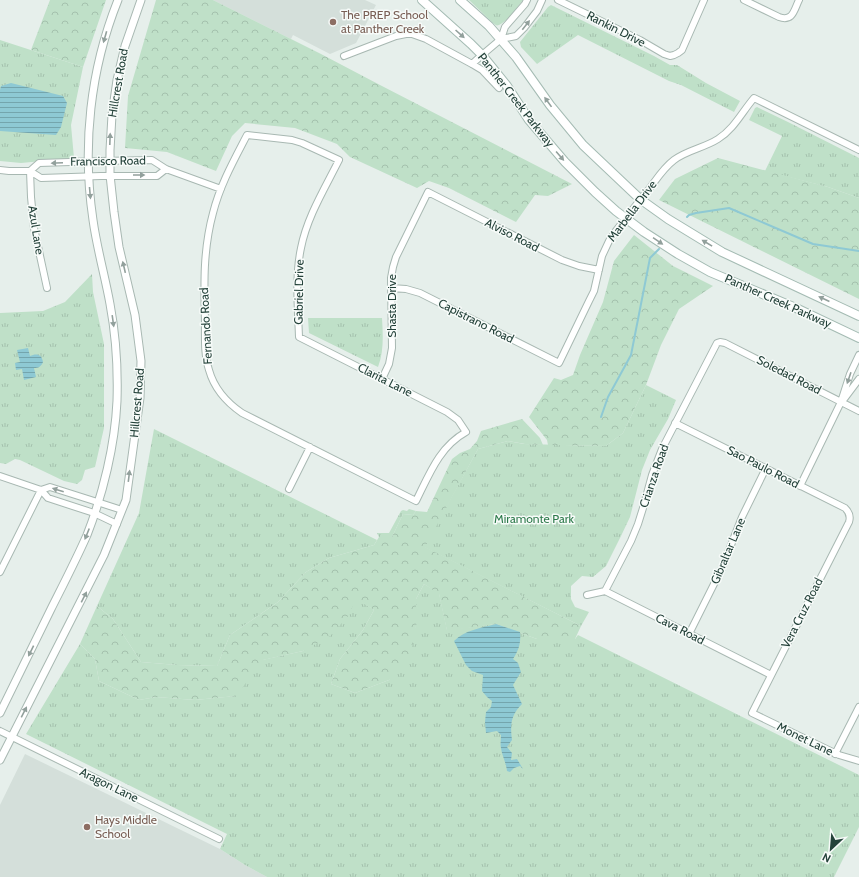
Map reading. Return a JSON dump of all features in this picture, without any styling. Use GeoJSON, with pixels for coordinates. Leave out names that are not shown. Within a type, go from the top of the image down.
{"type":"FeatureCollection","features":[{"type":"Feature","properties":{"kind":"main road","name":"Panther Creek Parkway"},"geometry":{"type":"LineString","coordinates":[[422,0],[482,55],[507,86],[529,120],[566,162],[595,192],[644,232],[710,272],[796,308],[859,338]]}},
{"type":"Feature","properties":{"kind":"main road","name":"Panther Creek Parkway"},"geometry":{"type":"LineString","coordinates":[[460,0],[501,39],[516,57],[550,105],[583,145],[640,199],[663,216],[722,252],[859,316]]}},
{"type":"Feature","properties":{"kind":"street","name":"Hillcrest Road"},"geometry":{"type":"LineString","coordinates":[[0,713],[80,549],[104,482],[114,435],[117,401],[116,350],[112,318],[94,227],[88,176],[88,161],[89,121],[95,78],[105,37],[118,0]]}},
{"type":"Feature","properties":{"kind":"street","name":"Hillcrest Road"},"geometry":{"type":"LineString","coordinates":[[0,760],[104,555],[126,500],[140,398],[141,361],[135,315],[115,222],[110,176],[110,160],[112,115],[117,80],[125,46],[141,0]]}},
{"type":"Feature","properties":{"kind":"street"},"geometry":{"type":"LineString","coordinates":[[501,39],[505,27],[527,0]]}},
{"type":"Feature","properties":{"kind":"street"},"geometry":{"type":"LineString","coordinates":[[472,64],[501,39],[516,36],[537,11],[542,0]]}},
{"type":"Feature","properties":{"kind":"street","name":"Rankin Drive"},"geometry":{"type":"LineString","coordinates":[[558,0],[670,56],[682,50],[704,0]]}},
{"type":"Feature","properties":{"kind":"street"},"geometry":{"type":"LineString","coordinates":[[744,0],[785,18],[789,18],[793,13],[799,0]]}},
{"type":"Feature","properties":{"kind":"street"},"geometry":{"type":"LineString","coordinates":[[344,56],[396,36],[412,34],[426,39],[482,70],[499,88]]}},
{"type":"Feature","properties":{"kind":"street","name":"Marbella Drive"},"geometry":{"type":"LineString","coordinates":[[559,363],[594,290],[602,256],[609,241],[640,199],[665,169],[686,152],[712,142],[729,130],[754,98],[859,150]]}},
{"type":"Feature","properties":{"kind":"street","name":"Gabriel Drive"},"geometry":{"type":"LineString","coordinates":[[247,135],[292,140],[339,160],[308,222],[301,248],[298,264],[299,337]]}},
{"type":"Feature","properties":{"kind":"street","name":"Fernando Road"},"geometry":{"type":"LineString","coordinates":[[247,135],[221,189],[213,212],[206,247],[204,268],[205,352],[210,375],[215,386],[228,402],[237,409],[416,501]]}},
{"type":"Feature","properties":{"kind":"street","name":"Francisco Road"},"geometry":{"type":"LineString","coordinates":[[0,170],[30,171],[41,178],[157,176],[166,169],[152,160],[110,160],[39,163],[30,171]]}},
{"type":"Feature","properties":{"kind":"street"},"geometry":{"type":"LineString","coordinates":[[166,169],[221,189]]}},
{"type":"Feature","properties":{"kind":"street","name":"Azul Lane"},"geometry":{"type":"LineString","coordinates":[[30,171],[34,228],[47,288]]}},
{"type":"Feature","properties":{"kind":"street","name":"Alviso Road"},"geometry":{"type":"LineString","coordinates":[[428,192],[562,260],[572,264],[599,270]]}},
{"type":"Feature","properties":{"kind":"street","name":"Shasta Drive"},"geometry":{"type":"LineString","coordinates":[[382,379],[389,364],[392,348],[392,273],[396,256],[428,192]]}},
{"type":"Feature","properties":{"kind":"street","name":"Capistrano Road"},"geometry":{"type":"LineString","coordinates":[[392,288],[406,289],[420,293],[559,363]]}},
{"type":"Feature","properties":{"kind":"street","name":"Clarita Lane"},"geometry":{"type":"LineString","coordinates":[[299,337],[447,412],[458,420],[466,432],[440,454],[416,501]]}},
{"type":"Feature","properties":{"kind":"street","name":"Soledad Road"},"geometry":{"type":"LineString","coordinates":[[719,342],[725,343],[859,410]]}},
{"type":"Feature","properties":{"kind":"street","name":"Crianza Road"},"geometry":{"type":"LineString","coordinates":[[605,591],[634,534],[656,462],[715,344],[719,342]]}},
{"type":"Feature","properties":{"kind":"street"},"geometry":{"type":"LineString","coordinates":[[800,486],[841,402],[850,374],[859,355]]}},
{"type":"Feature","properties":{"kind":"street"},"geometry":{"type":"LineString","coordinates":[[841,402],[859,379]]}},
{"type":"Feature","properties":{"kind":"street","name":"Sao Paulo Road"},"geometry":{"type":"LineString","coordinates":[[675,422],[845,508],[849,514]]}},
{"type":"Feature","properties":{"kind":"street"},"geometry":{"type":"LineString","coordinates":[[289,489],[310,447]]}},
{"type":"Feature","properties":{"kind":"street","name":"Gibraltar Lane"},"geometry":{"type":"LineString","coordinates":[[689,634],[721,570],[742,517],[766,468]]}},
{"type":"Feature","properties":{"kind":"street"},"geometry":{"type":"LineString","coordinates":[[0,476],[41,490],[48,498],[94,513],[117,524]]}},
{"type":"Feature","properties":{"kind":"street"},"geometry":{"type":"LineString","coordinates":[[0,572],[41,490],[50,487],[122,510]]}},
{"type":"Feature","properties":{"kind":"street","name":"Vera Cruz Road"},"geometry":{"type":"LineString","coordinates":[[752,713],[849,522],[849,514]]}},
{"type":"Feature","properties":{"kind":"street"},"geometry":{"type":"LineString","coordinates":[[587,595],[605,591]]}},
{"type":"Feature","properties":{"kind":"street","name":"Cava Road"},"geometry":{"type":"LineString","coordinates":[[605,591],[771,675]]}},
{"type":"Feature","properties":{"kind":"street"},"geometry":{"type":"LineString","coordinates":[[835,754],[859,707]]}},
{"type":"Feature","properties":{"kind":"street","name":"Monet Lane"},"geometry":{"type":"LineString","coordinates":[[752,713],[835,754],[859,761]]}},
{"type":"Feature","properties":{"kind":"street","name":"Aragon Lane"},"geometry":{"type":"LineString","coordinates":[[0,731],[219,839]]}},
{"type":"Feature","properties":{"kind":"shaded area","name":"The PREP School at Panther Creek"},"geometry":{"type":"Polygon","coordinates":[[[213,0],[365,0],[376,5],[356,43],[330,54],[293,35],[291,39],[213,0]]]}},
{"type":"Feature","properties":{"kind":"shaded area","name":"Hays Middle School"},"geometry":{"type":"Polygon","coordinates":[[[25,754],[220,849],[267,877],[0,877],[0,805],[25,754]]]}},
{"type":"Feature","properties":{"kind":"green space"},"geometry":{"type":"Polygon","coordinates":[[[50,0],[106,0],[83,67],[31,50],[50,0]]]}},
{"type":"Feature","properties":{"kind":"green space"},"geometry":{"type":"Polygon","coordinates":[[[156,0],[213,0],[321,54],[572,184],[548,196],[535,195],[516,222],[449,188],[429,181],[417,188],[350,157],[337,144],[295,128],[245,123],[232,136],[216,171],[167,152],[125,148],[128,96],[156,0]]]}},
{"type":"Feature","properties":{"kind":"green space"},"geometry":{"type":"Polygon","coordinates":[[[469,0],[523,0],[505,21],[499,25],[496,25],[469,0]]]}},
{"type":"Feature","properties":{"kind":"green space"},"geometry":{"type":"Polygon","coordinates":[[[551,5],[670,65],[677,65],[706,83],[740,101],[734,112],[578,35],[537,64],[521,47],[520,42],[551,5]]]}},
{"type":"Feature","properties":{"kind":"green space"},"geometry":{"type":"Polygon","coordinates":[[[0,40],[83,67],[71,125],[74,158],[21,163],[0,161],[0,40]]]}},
{"type":"Feature","properties":{"kind":"green space"},"geometry":{"type":"Polygon","coordinates":[[[757,107],[859,158],[859,198],[828,187],[765,171],[782,136],[749,120],[757,107]]]}},
{"type":"Feature","properties":{"kind":"green space"},"geometry":{"type":"Polygon","coordinates":[[[718,158],[828,187],[859,198],[859,299],[659,200],[675,179],[718,158]]]}},
{"type":"Feature","properties":{"kind":"green space"},"geometry":{"type":"Polygon","coordinates":[[[634,235],[673,266],[713,286],[679,309],[661,345],[646,385],[623,433],[606,446],[548,445],[547,440],[529,417],[554,378],[561,380],[573,375],[603,302],[614,261],[634,235]]]}},
{"type":"Feature","properties":{"kind":"green space"},"geometry":{"type":"Polygon","coordinates":[[[92,274],[93,292],[104,344],[104,428],[95,467],[85,470],[82,480],[77,484],[64,481],[20,460],[15,459],[6,464],[0,463],[0,313],[43,311],[65,302],[92,274]]]}},
{"type":"Feature","properties":{"kind":"green space"},"geometry":{"type":"Polygon","coordinates":[[[308,318],[382,318],[383,337],[378,367],[309,333],[308,318]]]}},
{"type":"Feature","properties":{"kind":"green space","name":"Miramonte Park"},"geometry":{"type":"Polygon","coordinates":[[[646,385],[676,400],[668,419],[650,450],[642,470],[630,517],[606,566],[593,577],[582,576],[571,586],[571,599],[575,607],[589,612],[581,626],[424,547],[478,449],[508,441],[524,444],[606,446],[623,433],[646,385]]]}},
{"type":"Feature","properties":{"kind":"green space"},"geometry":{"type":"Polygon","coordinates":[[[522,419],[540,438],[543,445],[508,441],[478,449],[425,547],[581,626],[575,639],[537,639],[496,624],[447,631],[439,594],[424,584],[416,599],[416,626],[409,662],[389,680],[355,693],[331,684],[340,659],[363,630],[374,610],[355,598],[350,614],[330,636],[303,651],[263,660],[236,696],[195,700],[156,697],[139,700],[99,681],[95,659],[80,644],[97,606],[113,619],[141,662],[217,666],[230,635],[278,602],[306,572],[329,558],[374,545],[379,537],[392,537],[403,514],[413,515],[416,511],[427,512],[452,459],[460,453],[470,449],[477,441],[481,431],[522,419]]]}},
{"type":"Feature","properties":{"kind":"green space"},"geometry":{"type":"Polygon","coordinates":[[[154,429],[377,540],[374,545],[329,558],[306,572],[278,602],[230,635],[217,666],[141,662],[113,619],[97,606],[139,513],[154,429]]]}},
{"type":"Feature","properties":{"kind":"green space"},"geometry":{"type":"Polygon","coordinates":[[[409,509],[416,511],[413,515],[403,514],[392,537],[379,537],[377,533],[389,533],[401,511],[407,511],[409,509]]]}},
{"type":"Feature","properties":{"kind":"green space"},"geometry":{"type":"Polygon","coordinates":[[[424,584],[439,593],[447,630],[496,624],[537,639],[575,639],[578,635],[859,775],[859,827],[834,877],[267,877],[220,849],[227,834],[26,734],[80,644],[95,659],[99,681],[139,700],[156,697],[195,700],[235,696],[262,660],[303,651],[355,597],[374,610],[363,630],[340,659],[331,684],[355,693],[389,680],[416,626],[416,599],[424,584]]]}},
{"type":"Feature","properties":{"kind":"water"},"geometry":{"type":"Polygon","coordinates":[[[11,83],[63,96],[67,103],[61,127],[56,135],[0,131],[0,90],[1,86],[11,83]]]}},
{"type":"Feature","properties":{"kind":"water"},"geometry":{"type":"Polygon","coordinates":[[[28,348],[30,356],[38,355],[41,357],[43,362],[39,367],[34,368],[36,377],[24,380],[22,369],[16,370],[15,363],[20,362],[17,350],[28,348]]]}},
{"type":"Feature","properties":{"kind":"water"},"geometry":{"type":"Polygon","coordinates":[[[496,624],[520,632],[519,646],[513,659],[518,663],[521,672],[513,685],[522,704],[513,716],[511,724],[512,740],[507,747],[512,753],[511,760],[517,759],[523,769],[520,766],[514,768],[510,772],[507,771],[502,751],[501,735],[497,731],[486,733],[486,712],[491,707],[492,701],[482,691],[483,675],[472,671],[466,665],[454,641],[463,634],[496,624]]]}},
{"type":"Feature","properties":{"kind":"waterway"},"geometry":{"type":"LineString","coordinates":[[687,217],[696,213],[729,208],[813,244],[859,251]]}},
{"type":"Feature","properties":{"kind":"waterway"},"geometry":{"type":"LineString","coordinates":[[601,417],[608,397],[631,355],[650,258],[659,249]]}},
{"type":"Feature","properties":{"kind":"place","name":"The PREP School at Panther Creek"},"geometry":{"type":"Point","coordinates":[333,22]}},
{"type":"Feature","properties":{"kind":"place","name":"Hays Middle School"},"geometry":{"type":"Point","coordinates":[87,827]}}]}
